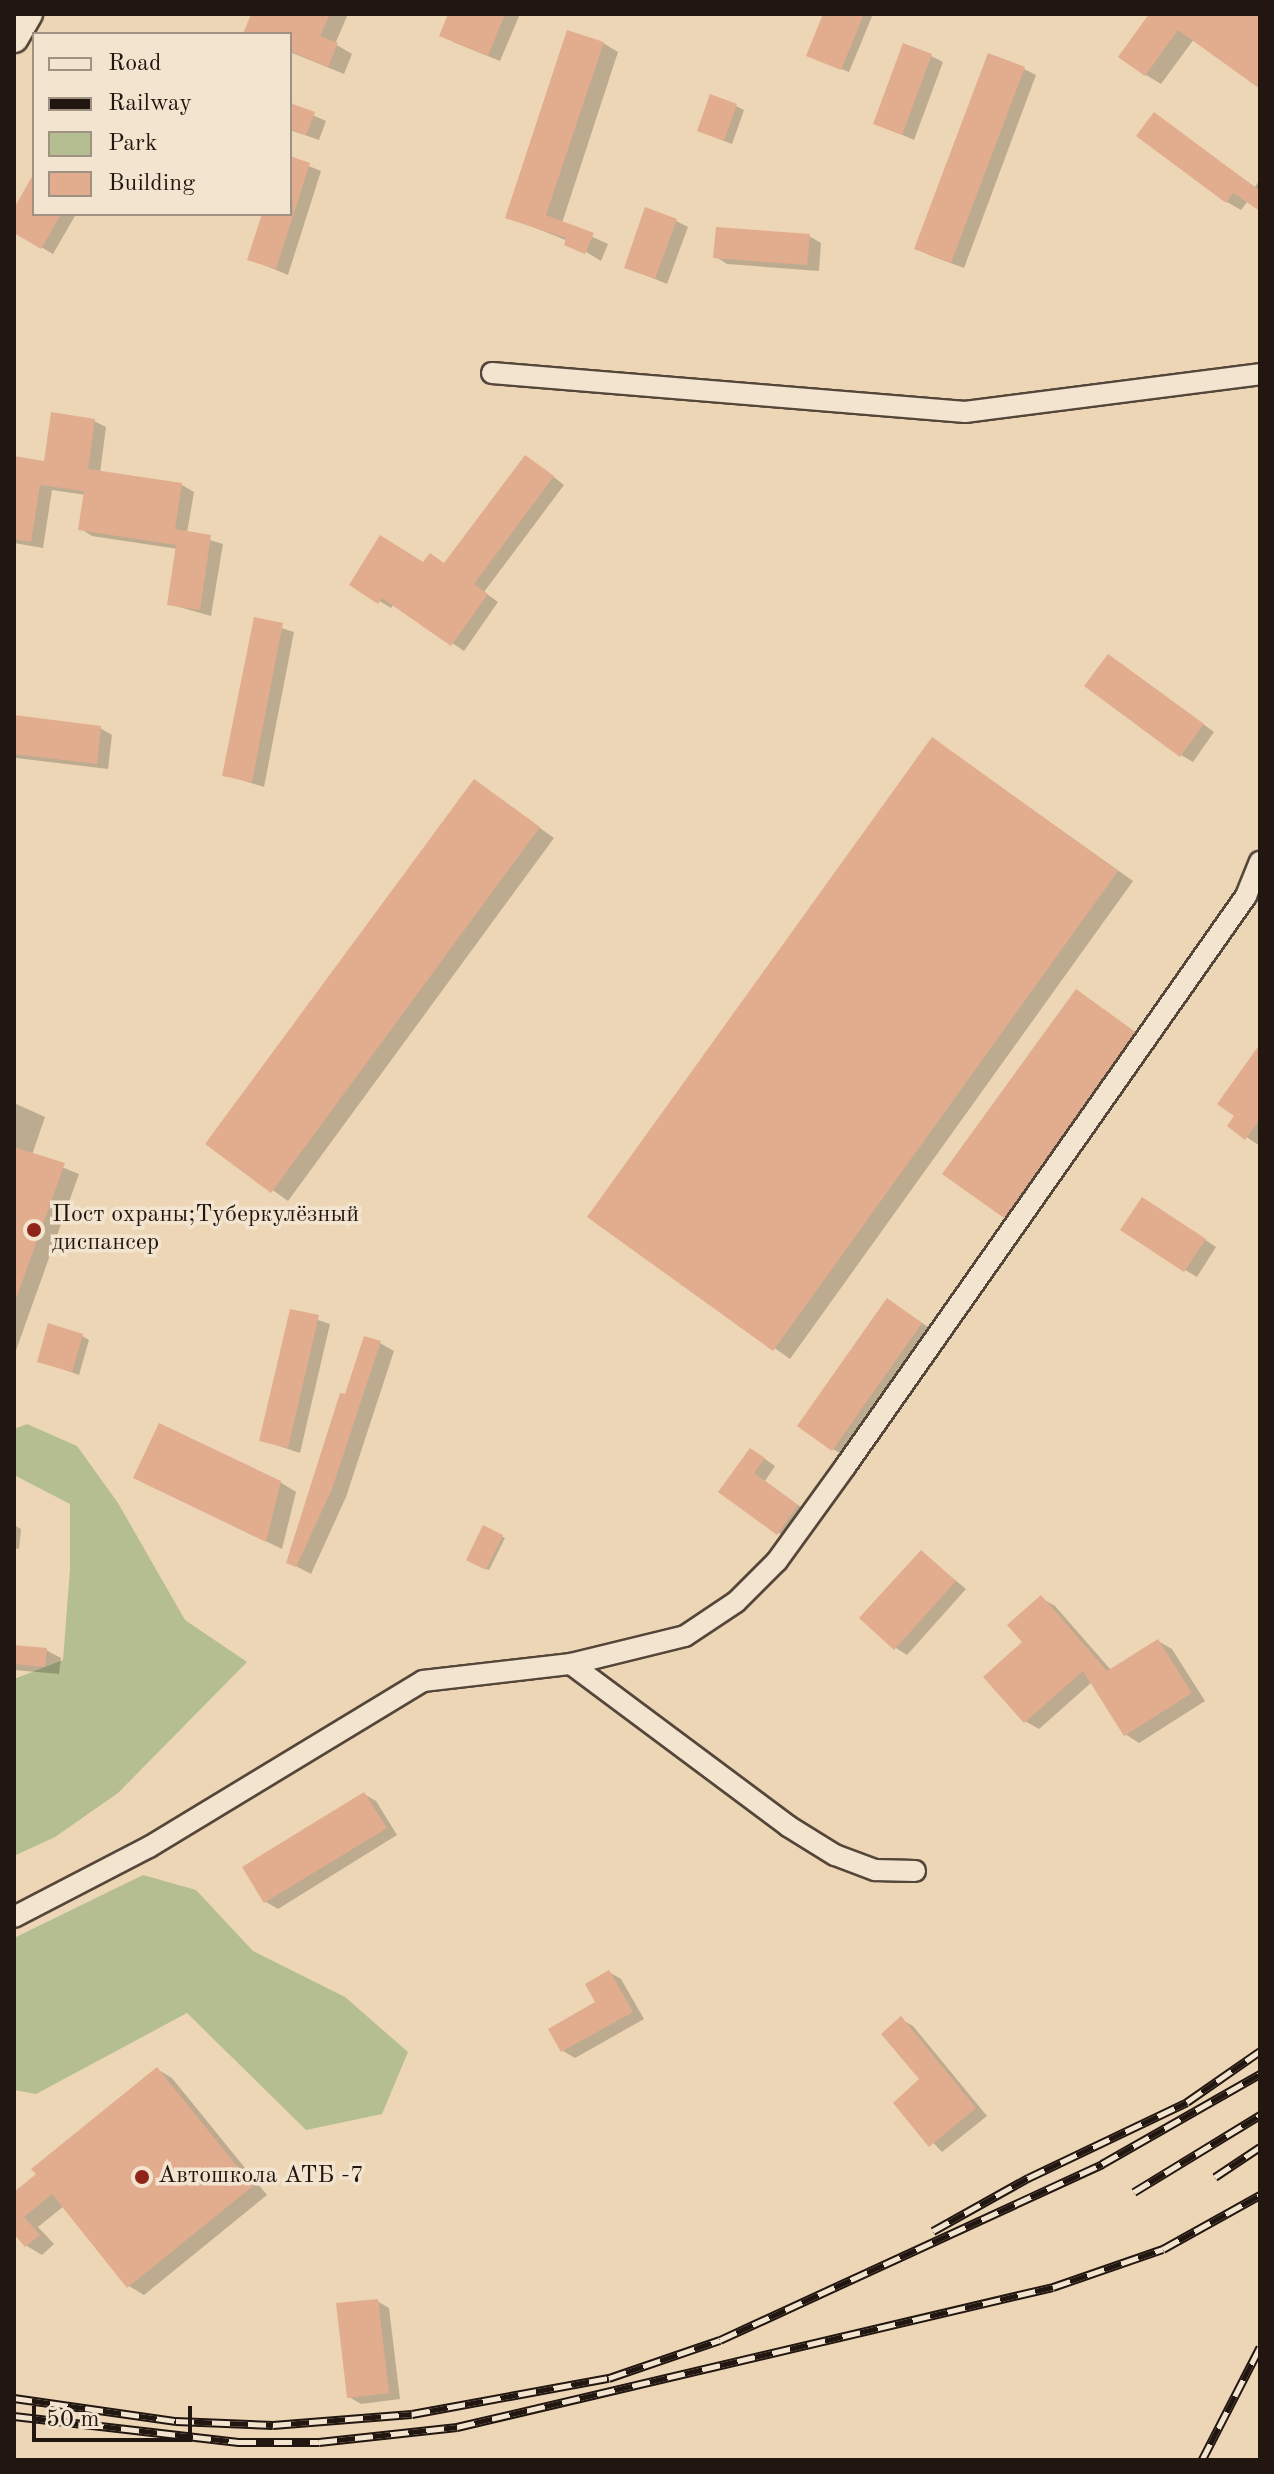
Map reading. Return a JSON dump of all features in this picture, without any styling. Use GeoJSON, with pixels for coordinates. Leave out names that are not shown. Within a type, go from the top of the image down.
{"type":"FeatureCollection","features":[{"type":"Feature","properties":{"kind":"main road"},"geometry":{"type":"LineString","coordinates":[[14,38],[28,14]]}},
{"type":"Feature","properties":{"kind":"street"},"geometry":{"type":"LineString","coordinates":[[492,373],[965,412],[1260,374]]}},
{"type":"Feature","properties":{"kind":"street"},"geometry":{"type":"LineString","coordinates":[[14,1917],[149,1847],[423,1681],[571,1664],[685,1636],[736,1602],[777,1561],[1246,896],[1260,862]]}},
{"type":"Feature","properties":{"kind":"street"},"geometry":{"type":"LineString","coordinates":[[571,1664],[835,1855],[875,1870],[915,1871]]}},
{"type":"Feature","properties":{"kind":"green space"},"geometry":{"type":"Polygon","coordinates":[[[27,1424],[77,1446],[118,1503],[185,1620],[247,1662],[118,1793],[55,1837],[14,1856],[14,1679],[63,1660],[70,1569],[70,1504],[14,1475],[14,1429],[27,1424]]]}},
{"type":"Feature","properties":{"kind":"green space"},"geometry":{"type":"Polygon","coordinates":[[[143,1875],[196,1890],[253,1951],[345,1997],[408,2052],[382,2114],[306,2130],[187,2013],[36,2094],[14,2090],[14,1938],[143,1875]]]}},
{"type":"Feature","properties":{"kind":"building"},"geometry":{"type":"Polygon","coordinates":[[[251,14],[330,14],[320,36],[338,43],[328,67],[292,52],[292,32],[244,32],[251,14]]]}},
{"type":"Feature","properties":{"kind":"building"},"geometry":{"type":"Polygon","coordinates":[[[448,14],[505,14],[488,56],[439,36],[448,14]]]}},
{"type":"Feature","properties":{"kind":"building"},"geometry":{"type":"Polygon","coordinates":[[[823,14],[864,14],[841,70],[806,56],[823,14]]]}},
{"type":"Feature","properties":{"kind":"building"},"geometry":{"type":"Polygon","coordinates":[[[1149,14],[1260,14],[1260,89],[1178,30],[1145,76],[1118,57],[1149,14]]]}},
{"type":"Feature","properties":{"kind":"building"},"geometry":{"type":"Polygon","coordinates":[[[567,30],[604,42],[546,215],[594,233],[585,254],[564,245],[566,238],[505,218],[567,30]]]}},
{"type":"Feature","properties":{"kind":"building"},"geometry":{"type":"Polygon","coordinates":[[[903,43],[932,54],[902,135],[873,124],[903,43]]]}},
{"type":"Feature","properties":{"kind":"building"},"geometry":{"type":"Polygon","coordinates":[[[988,53],[1025,67],[951,263],[914,249],[988,53]]]}},
{"type":"Feature","properties":{"kind":"building"},"geometry":{"type":"Polygon","coordinates":[[[710,94],[737,104],[724,141],[697,131],[710,94]]]}},
{"type":"Feature","properties":{"kind":"building"},"geometry":{"type":"Polygon","coordinates":[[[292,104],[315,112],[306,135],[292,130],[292,104]]]}},
{"type":"Feature","properties":{"kind":"building"},"geometry":{"type":"Polygon","coordinates":[[[1154,112],[1260,191],[1260,211],[1233,193],[1226,203],[1136,136],[1154,112]]]}},
{"type":"Feature","properties":{"kind":"building"},"geometry":{"type":"Polygon","coordinates":[[[292,157],[310,163],[276,269],[247,260],[261,216],[293,214],[292,157]]]}},
{"type":"Feature","properties":{"kind":"building"},"geometry":{"type":"Polygon","coordinates":[[[32,176],[32,216],[60,216],[41,249],[14,233],[14,208],[32,176]]]}},
{"type":"Feature","properties":{"kind":"building"},"geometry":{"type":"Polygon","coordinates":[[[645,207],[677,219],[655,279],[624,268],[645,207]]]}},
{"type":"Feature","properties":{"kind":"building"},"geometry":{"type":"Polygon","coordinates":[[[716,227],[810,234],[807,265],[713,258],[716,227]]]}},
{"type":"Feature","properties":{"kind":"building"},"geometry":{"type":"Polygon","coordinates":[[[51,412],[95,419],[88,469],[182,483],[175,529],[211,535],[200,610],[167,605],[176,545],[78,530],[84,491],[40,485],[31,542],[14,539],[14,456],[44,461],[51,412]]]}},
{"type":"Feature","properties":{"kind":"building"},"geometry":{"type":"Polygon","coordinates":[[[525,455],[554,476],[474,584],[488,594],[451,646],[382,598],[378,604],[349,585],[380,535],[423,562],[430,553],[444,563],[525,455]]]}},
{"type":"Feature","properties":{"kind":"building"},"geometry":{"type":"Polygon","coordinates":[[[254,617],[283,623],[252,782],[222,776],[254,617]]]}},
{"type":"Feature","properties":{"kind":"building"},"geometry":{"type":"Polygon","coordinates":[[[1108,654],[1204,724],[1180,757],[1084,686],[1108,654]]]}},
{"type":"Feature","properties":{"kind":"building"},"geometry":{"type":"Polygon","coordinates":[[[14,715],[101,726],[97,764],[14,754],[14,715]]]}},
{"type":"Feature","properties":{"kind":"building"},"geometry":{"type":"Polygon","coordinates":[[[932,737],[1118,871],[773,1351],[587,1217],[932,737]]]}},
{"type":"Feature","properties":{"kind":"building"},"geometry":{"type":"Polygon","coordinates":[[[474,779],[540,827],[271,1193],[205,1144],[474,779]]]}},
{"type":"Feature","properties":{"kind":"building"},"geometry":{"type":"Polygon","coordinates":[[[1076,989],[1135,1032],[1004,1218],[942,1174],[1076,989]]]}},
{"type":"Feature","properties":{"kind":"building"},"geometry":{"type":"Polygon","coordinates":[[[1260,1044],[1260,1119],[1245,1140],[1227,1126],[1234,1116],[1217,1104],[1260,1044]]]}},
{"type":"Feature","properties":{"kind":"building","name":"Пост охраны;Туберкулёзный диспансер"},"geometry":{"type":"Polygon","coordinates":[[[14,1147],[65,1163],[16,1299],[14,1299],[14,1147]]]}},
{"type":"Feature","properties":{"kind":"building"},"geometry":{"type":"Polygon","coordinates":[[[1142,1197],[1206,1239],[1184,1272],[1120,1230],[1142,1197]]]}},
{"type":"Feature","properties":{"kind":"building"},"geometry":{"type":"Polygon","coordinates":[[[887,1298],[922,1323],[832,1451],[797,1426],[887,1298]]]}},
{"type":"Feature","properties":{"kind":"building"},"geometry":{"type":"Polygon","coordinates":[[[290,1309],[319,1315],[288,1448],[259,1441],[290,1309]]]}},
{"type":"Feature","properties":{"kind":"building"},"geometry":{"type":"Polygon","coordinates":[[[48,1323],[83,1334],[72,1372],[37,1362],[48,1323]]]}},
{"type":"Feature","properties":{"kind":"building"},"geometry":{"type":"Polygon","coordinates":[[[364,1336],[381,1341],[332,1489],[296,1567],[286,1563],[340,1393],[345,1394],[364,1336]]]}},
{"type":"Feature","properties":{"kind":"building"},"geometry":{"type":"Polygon","coordinates":[[[159,1423],[281,1481],[266,1542],[133,1478],[159,1423]]]}},
{"type":"Feature","properties":{"kind":"building"},"geometry":{"type":"Polygon","coordinates":[[[750,1448],[765,1458],[754,1473],[798,1505],[777,1535],[718,1492],[750,1448]]]}},
{"type":"Feature","properties":{"kind":"building"},"geometry":{"type":"Polygon","coordinates":[[[483,1525],[503,1535],[486,1570],[466,1560],[483,1525]]]}},
{"type":"Feature","properties":{"kind":"building"},"geometry":{"type":"Polygon","coordinates":[[[921,1550],[956,1581],[894,1650],[859,1618],[921,1550]]]}},
{"type":"Feature","properties":{"kind":"building"},"geometry":{"type":"Polygon","coordinates":[[[1041,1595],[1107,1671],[1158,1639],[1192,1693],[1124,1736],[1083,1671],[1024,1723],[983,1677],[1022,1642],[1007,1625],[1041,1595]]]}},
{"type":"Feature","properties":{"kind":"building"},"geometry":{"type":"Polygon","coordinates":[[[14,1645],[47,1648],[45,1667],[14,1664],[14,1645]]]}},
{"type":"Feature","properties":{"kind":"building"},"geometry":{"type":"Polygon","coordinates":[[[364,1792],[387,1828],[264,1903],[242,1867],[364,1792]]]}},
{"type":"Feature","properties":{"kind":"building"},"geometry":{"type":"Polygon","coordinates":[[[609,1970],[633,2012],[561,2052],[548,2029],[595,2002],[585,1984],[609,1970]]]}},
{"type":"Feature","properties":{"kind":"building"},"geometry":{"type":"Polygon","coordinates":[[[901,2016],[976,2108],[929,2147],[893,2103],[919,2079],[881,2034],[901,2016]]]}},
{"type":"Feature","properties":{"kind":"building","name":"Автошкола АТБ -7"},"geometry":{"type":"Polygon","coordinates":[[[157,2067],[253,2186],[127,2288],[52,2194],[24,2217],[40,2235],[25,2247],[14,2234],[14,2192],[36,2174],[31,2169],[157,2067]]]}},
{"type":"Feature","properties":{"kind":"building"},"geometry":{"type":"Polygon","coordinates":[[[378,2299],[389,2393],[347,2398],[336,2303],[378,2299]]]}},
{"type":"Feature","properties":{"kind":"railway"},"geometry":{"type":"LineString","coordinates":[[933,2231],[1028,2178],[1187,2102],[1260,2051]]}},
{"type":"Feature","properties":{"kind":"railway"},"geometry":{"type":"LineString","coordinates":[[14,2398],[176,2421],[273,2425],[412,2414],[609,2378],[720,2340],[1102,2164],[1260,2074]]}},
{"type":"Feature","properties":{"kind":"railway"},"geometry":{"type":"LineString","coordinates":[[1134,2192],[1260,2115]]}},
{"type":"Feature","properties":{"kind":"railway"},"geometry":{"type":"LineString","coordinates":[[1215,2177],[1260,2147]]}},
{"type":"Feature","properties":{"kind":"railway"},"geometry":{"type":"LineString","coordinates":[[14,2416],[238,2442],[319,2442],[457,2427],[1053,2287],[1163,2249],[1260,2195]]}},
{"type":"Feature","properties":{"kind":"railway"},"geometry":{"type":"LineString","coordinates":[[1202,2460],[1260,2347]]}},
{"type":"Feature","properties":{"kind":"place","name":"Пост охраны;Туберкулёзный диспансер"},"geometry":{"type":"Point","coordinates":[34,1230]}},
{"type":"Feature","properties":{"kind":"place","name":"Автошкола АТБ -7"},"geometry":{"type":"Point","coordinates":[142,2177]}}]}
